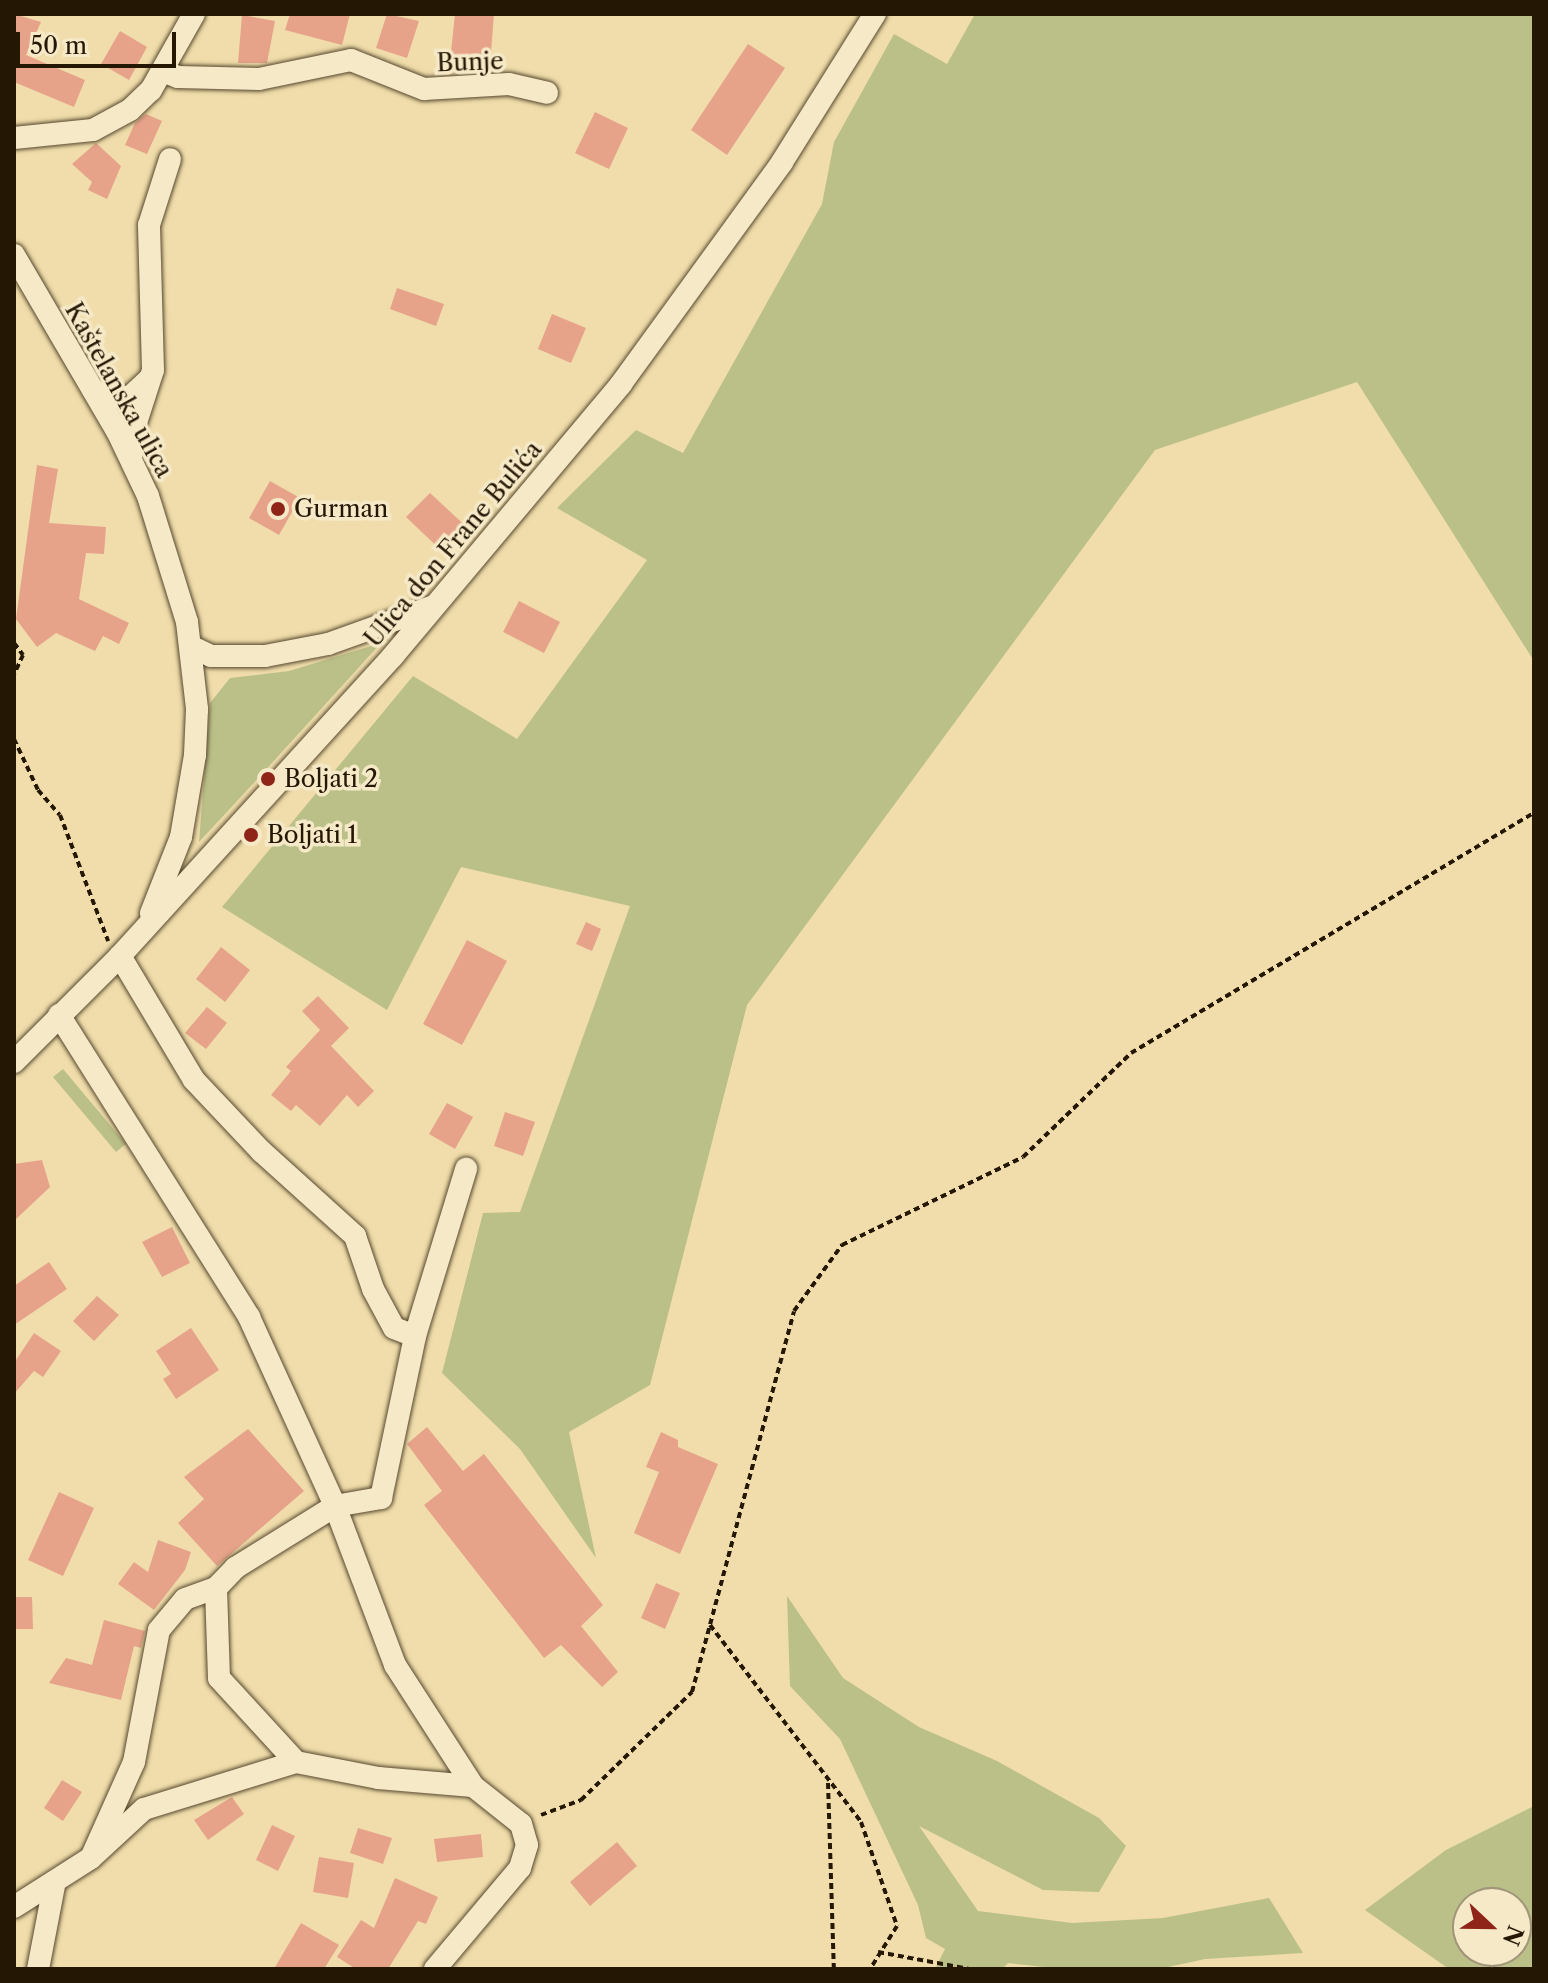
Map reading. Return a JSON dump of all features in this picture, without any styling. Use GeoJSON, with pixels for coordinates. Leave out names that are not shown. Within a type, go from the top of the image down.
{"type":"FeatureCollection","features":[{"type":"Feature","properties":{"kind":"street"},"geometry":{"type":"LineString","coordinates":[[14,138],[93,130],[109,123],[151,90],[194,14]]}},
{"type":"Feature","properties":{"kind":"street","name":"Ulica don Frane Bulića"},"geometry":{"type":"LineString","coordinates":[[14,1062],[120,956],[439,604],[675,313],[782,162],[875,14]]}},
{"type":"Feature","properties":{"kind":"street","name":"Bunje"},"geometry":{"type":"LineString","coordinates":[[163,71],[193,79],[259,79],[351,60],[424,89],[509,84],[547,93]]}},
{"type":"Feature","properties":{"kind":"street"},"geometry":{"type":"LineString","coordinates":[[131,459],[132,435],[153,370],[146,252],[149,225],[170,159]]}},
{"type":"Feature","properties":{"kind":"street","name":"Kaštelanska ulica"},"geometry":{"type":"LineString","coordinates":[[14,255],[131,459],[165,540],[192,647],[197,709],[189,797],[171,866],[139,934]]}},
{"type":"Feature","properties":{"kind":"street"},"geometry":{"type":"LineString","coordinates":[[93,390],[105,397],[130,397],[140,392],[153,370]]}},
{"type":"Feature","properties":{"kind":"street"},"geometry":{"type":"LineString","coordinates":[[192,647],[229,658],[295,651],[370,631],[439,604]]}},
{"type":"Feature","properties":{"kind":"street"},"geometry":{"type":"LineString","coordinates":[[120,956],[194,1080],[261,1151],[355,1236],[373,1289],[394,1328],[415,1336]]}},
{"type":"Feature","properties":{"kind":"street"},"geometry":{"type":"LineString","coordinates":[[59,1015],[249,1317],[335,1506],[395,1665],[473,1786],[521,1824],[527,1845],[520,1868],[435,1969]]}},
{"type":"Feature","properties":{"kind":"street"},"geometry":{"type":"LineString","coordinates":[[91,1858],[134,1762],[159,1630],[185,1599],[216,1588],[235,1568],[335,1506],[381,1498],[415,1336],[466,1169]]}},
{"type":"Feature","properties":{"kind":"street"},"geometry":{"type":"LineString","coordinates":[[216,1588],[219,1678],[296,1762]]}},
{"type":"Feature","properties":{"kind":"street"},"geometry":{"type":"LineString","coordinates":[[14,1907],[54,1886],[91,1858],[144,1809],[296,1762],[378,1778],[473,1786]]}},
{"type":"Feature","properties":{"kind":"street"},"geometry":{"type":"LineString","coordinates":[[38,1969],[54,1886]]}},
{"type":"Feature","properties":{"kind":"path"},"geometry":{"type":"LineString","coordinates":[[14,643],[23,655],[14,676],[14,739],[38,790],[60,815],[101,933],[120,956]]}},
{"type":"Feature","properties":{"kind":"path"},"geometry":{"type":"LineString","coordinates":[[521,1824],[581,1800],[692,1692],[794,1311],[842,1245],[1023,1157],[1131,1053],[1534,813]]}},
{"type":"Feature","properties":{"kind":"path"},"geometry":{"type":"LineString","coordinates":[[709,1624],[861,1822],[897,1926],[870,1969]]}},
{"type":"Feature","properties":{"kind":"path"},"geometry":{"type":"LineString","coordinates":[[827,1781],[834,1969]]}},
{"type":"Feature","properties":{"kind":"path"},"geometry":{"type":"LineString","coordinates":[[878,1952],[970,1969]]}},
{"type":"Feature","properties":{"kind":"green space"},"geometry":{"type":"Polygon","coordinates":[[[975,14],[1534,14],[1534,661],[1357,382],[1155,450],[747,1005],[650,1385],[569,1432],[596,1558],[520,1449],[442,1373],[483,1213],[520,1212],[630,906],[461,867],[387,1010],[222,907],[413,676],[517,739],[647,560],[557,508],[636,430],[683,453],[822,204],[834,142],[894,34],[947,64],[975,14]]]}},
{"type":"Feature","properties":{"kind":"green space"},"geometry":{"type":"Polygon","coordinates":[[[381,643],[199,842],[210,703],[230,678],[289,671],[381,643]]]}},
{"type":"Feature","properties":{"kind":"green space"},"geometry":{"type":"Polygon","coordinates":[[[63,1069],[126,1144],[116,1152],[53,1077],[63,1069]]]}},
{"type":"Feature","properties":{"kind":"green space"},"geometry":{"type":"Polygon","coordinates":[[[787,1596],[843,1678],[919,1727],[997,1761],[1099,1818],[1126,1846],[1099,1892],[1043,1890],[919,1826],[978,1911],[1072,1923],[1163,1918],[1269,1898],[1303,1953],[1205,1959],[1159,1969],[1061,1969],[1008,1963],[1002,1969],[935,1969],[945,1949],[926,1938],[918,1905],[840,1739],[790,1686],[787,1596]]]}},
{"type":"Feature","properties":{"kind":"green space"},"geometry":{"type":"Polygon","coordinates":[[[1534,1806],[1534,1969],[1449,1969],[1365,1910],[1446,1850],[1534,1806]]]}},
{"type":"Feature","properties":{"kind":"building"},"geometry":{"type":"Polygon","coordinates":[[[14,14],[41,22],[26,55],[85,80],[74,107],[14,82],[14,14]]]}},
{"type":"Feature","properties":{"kind":"building"},"geometry":{"type":"Polygon","coordinates":[[[290,14],[350,14],[342,45],[285,30],[290,14]]]}},
{"type":"Feature","properties":{"kind":"building"},"geometry":{"type":"Polygon","coordinates":[[[387,14],[419,21],[407,58],[376,48],[387,14]]]}},
{"type":"Feature","properties":{"kind":"building"},"geometry":{"type":"Polygon","coordinates":[[[455,14],[494,14],[490,65],[450,61],[455,14]]]}},
{"type":"Feature","properties":{"kind":"building"},"geometry":{"type":"Polygon","coordinates":[[[242,15],[275,21],[267,63],[238,63],[242,15]]]}},
{"type":"Feature","properties":{"kind":"building"},"geometry":{"type":"Polygon","coordinates":[[[120,31],[147,47],[129,80],[101,64],[120,31]]]}},
{"type":"Feature","properties":{"kind":"building"},"geometry":{"type":"Polygon","coordinates":[[[748,44],[785,68],[727,155],[691,130],[748,44]]]}},
{"type":"Feature","properties":{"kind":"building"},"geometry":{"type":"Polygon","coordinates":[[[595,112],[628,128],[609,169],[575,153],[595,112]]]}},
{"type":"Feature","properties":{"kind":"building"},"geometry":{"type":"Polygon","coordinates":[[[146,114],[162,121],[147,154],[125,145],[135,123],[146,114]]]}},
{"type":"Feature","properties":{"kind":"building"},"geometry":{"type":"Polygon","coordinates":[[[96,143],[121,166],[107,199],[88,190],[92,182],[72,164],[96,143]]]}},
{"type":"Feature","properties":{"kind":"building"},"geometry":{"type":"Polygon","coordinates":[[[397,288],[444,304],[436,326],[390,309],[397,288]]]}},
{"type":"Feature","properties":{"kind":"building"},"geometry":{"type":"Polygon","coordinates":[[[552,314],[586,328],[571,363],[538,349],[552,314]]]}},
{"type":"Feature","properties":{"kind":"building"},"geometry":{"type":"Polygon","coordinates":[[[37,465],[58,469],[49,523],[106,527],[104,554],[86,553],[79,599],[129,623],[119,644],[103,636],[95,651],[56,633],[37,647],[16,619],[37,465]]]}},
{"type":"Feature","properties":{"kind":"building"},"geometry":{"type":"Polygon","coordinates":[[[270,481],[300,498],[279,535],[249,518],[270,481]]]}},
{"type":"Feature","properties":{"kind":"building"},"geometry":{"type":"Polygon","coordinates":[[[430,493],[471,531],[447,556],[406,517],[430,493]]]}},
{"type":"Feature","properties":{"kind":"building"},"geometry":{"type":"Polygon","coordinates":[[[519,601],[560,622],[544,653],[503,632],[519,601]]]}},
{"type":"Feature","properties":{"kind":"building"},"geometry":{"type":"Polygon","coordinates":[[[586,922],[601,929],[592,951],[576,944],[586,922]]]}},
{"type":"Feature","properties":{"kind":"building"},"geometry":{"type":"Polygon","coordinates":[[[467,940],[507,961],[462,1045],[423,1024],[467,940]]]}},
{"type":"Feature","properties":{"kind":"building"},"geometry":{"type":"Polygon","coordinates":[[[221,947],[250,970],[225,1002],[196,979],[221,947]]]}},
{"type":"Feature","properties":{"kind":"building"},"geometry":{"type":"Polygon","coordinates":[[[318,996],[349,1028],[331,1046],[374,1091],[358,1107],[347,1095],[320,1126],[296,1105],[291,1111],[271,1095],[291,1071],[286,1067],[320,1030],[302,1011],[318,996]]]}},
{"type":"Feature","properties":{"kind":"building"},"geometry":{"type":"Polygon","coordinates":[[[207,1007],[227,1023],[206,1049],[185,1033],[207,1007]]]}},
{"type":"Feature","properties":{"kind":"building"},"geometry":{"type":"Polygon","coordinates":[[[447,1103],[473,1117],[455,1149],[429,1134],[447,1103]]]}},
{"type":"Feature","properties":{"kind":"building"},"geometry":{"type":"Polygon","coordinates":[[[505,1112],[535,1122],[523,1156],[494,1146],[505,1112]]]}},
{"type":"Feature","properties":{"kind":"building"},"geometry":{"type":"Polygon","coordinates":[[[42,1160],[50,1187],[14,1221],[14,1164],[42,1160]]]}},
{"type":"Feature","properties":{"kind":"building"},"geometry":{"type":"Polygon","coordinates":[[[172,1227],[190,1263],[162,1277],[142,1242],[172,1227]]]}},
{"type":"Feature","properties":{"kind":"building"},"geometry":{"type":"Polygon","coordinates":[[[49,1262],[67,1289],[14,1325],[14,1286],[49,1262]]]}},
{"type":"Feature","properties":{"kind":"building"},"geometry":{"type":"Polygon","coordinates":[[[97,1296],[119,1315],[94,1341],[73,1321],[97,1296]]]}},
{"type":"Feature","properties":{"kind":"building"},"geometry":{"type":"Polygon","coordinates":[[[191,1328],[219,1370],[176,1399],[163,1379],[171,1374],[156,1351],[191,1328]]]}},
{"type":"Feature","properties":{"kind":"building"},"geometry":{"type":"Polygon","coordinates":[[[34,1333],[61,1351],[43,1377],[34,1371],[14,1394],[14,1363],[34,1333]]]}},
{"type":"Feature","properties":{"kind":"building"},"geometry":{"type":"Polygon","coordinates":[[[427,1427],[463,1471],[484,1454],[603,1605],[581,1626],[618,1672],[602,1687],[561,1645],[544,1658],[424,1505],[442,1491],[407,1444],[427,1427]]]}},
{"type":"Feature","properties":{"kind":"building"},"geometry":{"type":"Polygon","coordinates":[[[248,1429],[304,1491],[217,1566],[178,1523],[204,1499],[184,1477],[248,1429]]]}},
{"type":"Feature","properties":{"kind":"building"},"geometry":{"type":"Polygon","coordinates":[[[661,1432],[678,1440],[678,1447],[718,1464],[680,1554],[634,1533],[659,1472],[646,1467],[661,1432]]]}},
{"type":"Feature","properties":{"kind":"building"},"geometry":{"type":"Polygon","coordinates":[[[59,1492],[94,1508],[63,1576],[28,1560],[59,1492]]]}},
{"type":"Feature","properties":{"kind":"building"},"geometry":{"type":"Polygon","coordinates":[[[158,1540],[191,1552],[185,1570],[154,1610],[118,1584],[134,1562],[148,1572],[158,1540]]]}},
{"type":"Feature","properties":{"kind":"building"},"geometry":{"type":"Polygon","coordinates":[[[656,1583],[680,1593],[665,1629],[641,1618],[656,1583]]]}},
{"type":"Feature","properties":{"kind":"building"},"geometry":{"type":"Polygon","coordinates":[[[14,1597],[32,1597],[33,1629],[14,1629],[14,1597]]]}},
{"type":"Feature","properties":{"kind":"building"},"geometry":{"type":"Polygon","coordinates":[[[104,1620],[145,1631],[141,1648],[134,1646],[121,1700],[49,1683],[66,1658],[92,1665],[104,1620]]]}},
{"type":"Feature","properties":{"kind":"building"},"geometry":{"type":"Polygon","coordinates":[[[62,1780],[82,1792],[63,1821],[44,1808],[62,1780]]]}},
{"type":"Feature","properties":{"kind":"building"},"geometry":{"type":"Polygon","coordinates":[[[232,1797],[244,1814],[208,1840],[194,1820],[232,1797]]]}},
{"type":"Feature","properties":{"kind":"building"},"geometry":{"type":"Polygon","coordinates":[[[272,1825],[295,1836],[278,1871],[256,1860],[272,1825]]]}},
{"type":"Feature","properties":{"kind":"building"},"geometry":{"type":"Polygon","coordinates":[[[358,1828],[392,1838],[383,1864],[350,1853],[358,1828]]]}},
{"type":"Feature","properties":{"kind":"building"},"geometry":{"type":"Polygon","coordinates":[[[481,1834],[483,1857],[437,1862],[434,1839],[481,1834]]]}},
{"type":"Feature","properties":{"kind":"building"},"geometry":{"type":"Polygon","coordinates":[[[617,1842],[637,1866],[590,1906],[570,1882],[617,1842]]]}},
{"type":"Feature","properties":{"kind":"building"},"geometry":{"type":"Polygon","coordinates":[[[319,1857],[354,1863],[348,1898],[313,1892],[319,1857]]]}},
{"type":"Feature","properties":{"kind":"building"},"geometry":{"type":"Polygon","coordinates":[[[395,1878],[438,1897],[426,1924],[418,1921],[388,1969],[356,1969],[337,1957],[361,1920],[374,1928],[395,1878]]]}},
{"type":"Feature","properties":{"kind":"building"},"geometry":{"type":"Polygon","coordinates":[[[301,1923],[339,1945],[324,1969],[274,1969],[301,1923]]]}},
{"type":"Feature","properties":{"kind":"place","name":"Gurman"},"geometry":{"type":"Point","coordinates":[278,509]}},
{"type":"Feature","properties":{"kind":"place","name":"Boljati 2"},"geometry":{"type":"Point","coordinates":[268,779]}},
{"type":"Feature","properties":{"kind":"place","name":"Boljati 1"},"geometry":{"type":"Point","coordinates":[251,835]}}]}
